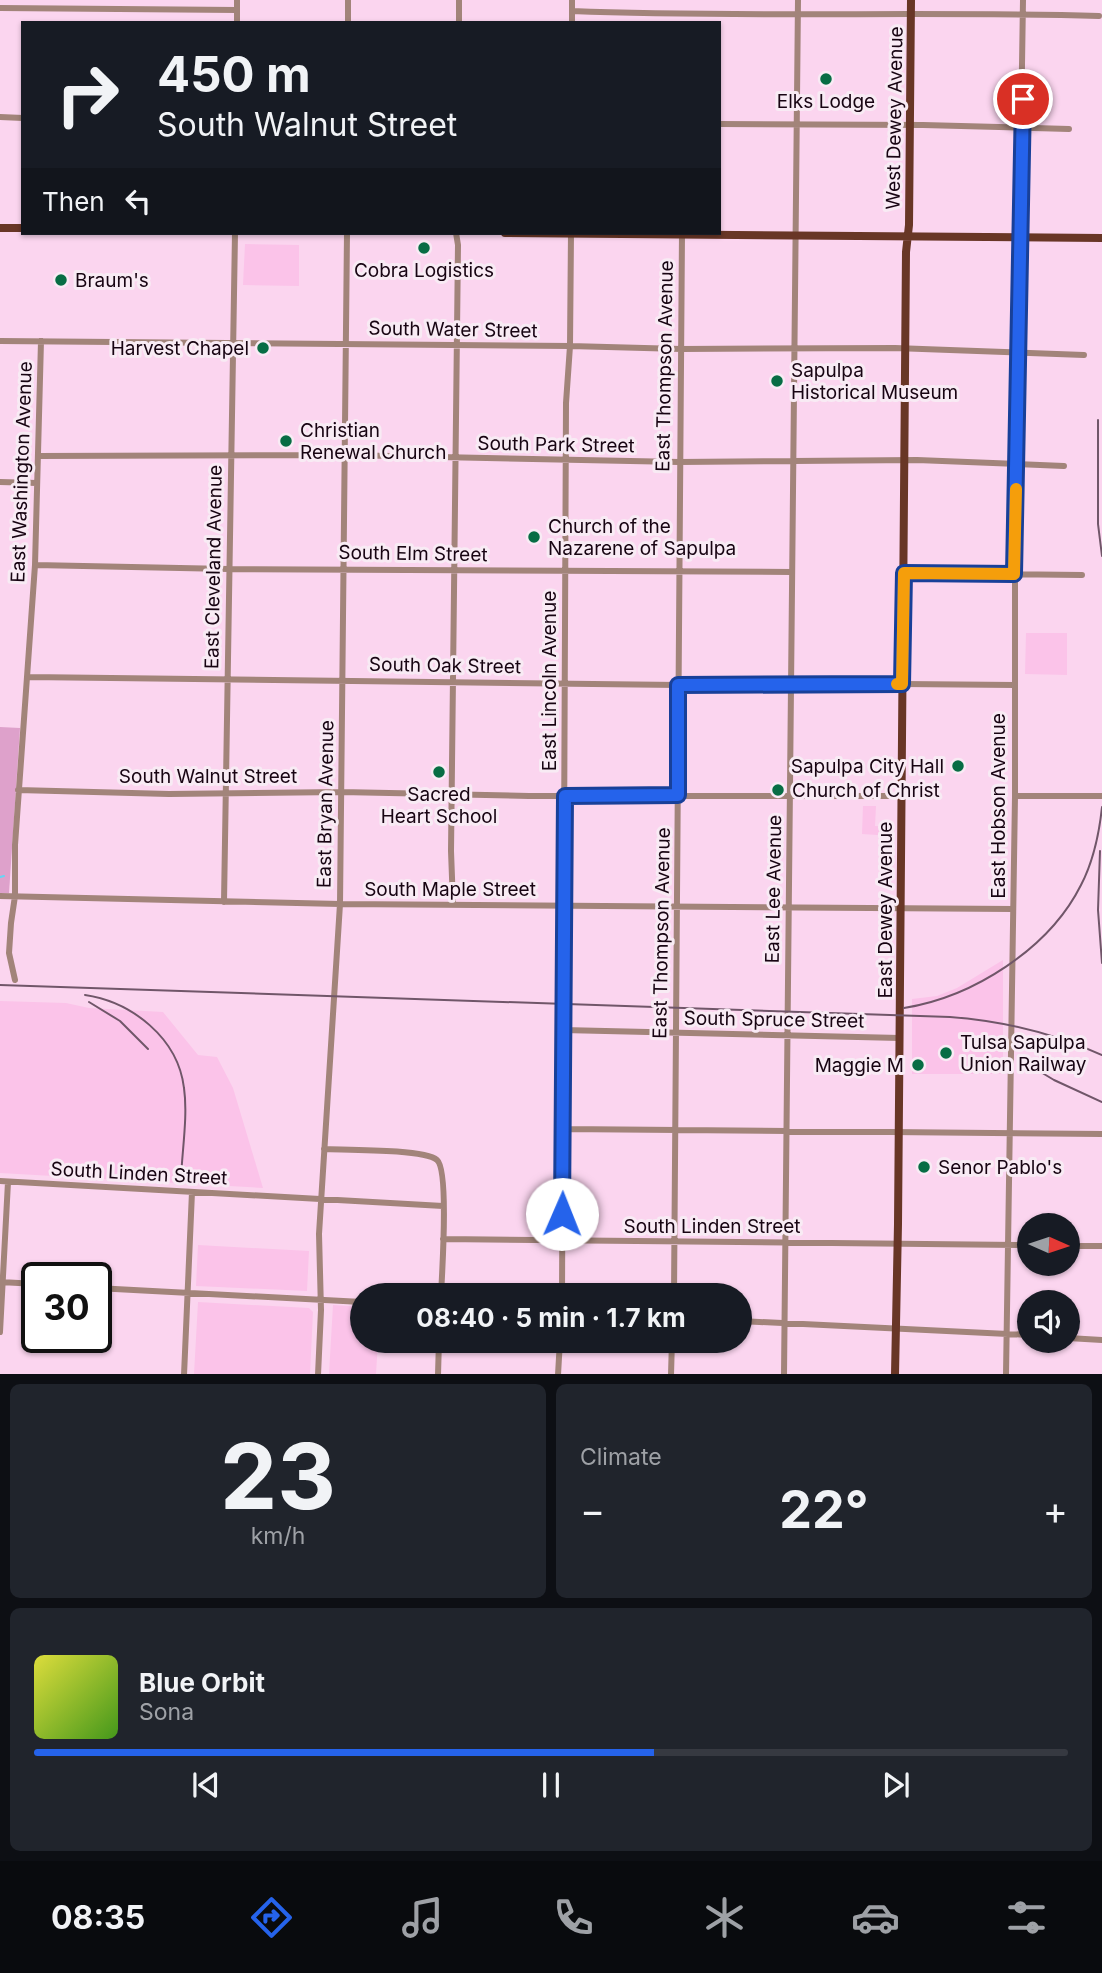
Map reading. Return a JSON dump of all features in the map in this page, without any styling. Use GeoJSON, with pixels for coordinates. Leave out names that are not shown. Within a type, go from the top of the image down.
{"type":"FeatureCollection","features":[{"type":"Feature","properties":{"kind":"main road","name":"West Dewey Avenue"},"geometry":{"type":"LineString","coordinates":[[908,236],[911,0]]}},
{"type":"Feature","properties":{"kind":"main road"},"geometry":{"type":"LineString","coordinates":[[0,228],[21,228]]}},
{"type":"Feature","properties":{"kind":"main road"},"geometry":{"type":"LineString","coordinates":[[721,235],[1102,239]]}},
{"type":"Feature","properties":{"kind":"main road","name":"East Dewey Avenue"},"geometry":{"type":"LineString","coordinates":[[895,1374],[908,236]]}},
{"type":"Feature","properties":{"kind":"street"},"geometry":{"type":"LineString","coordinates":[[237,0],[237,21]]}},
{"type":"Feature","properties":{"kind":"street"},"geometry":{"type":"LineString","coordinates":[[348,0],[348,21]]}},
{"type":"Feature","properties":{"kind":"street"},"geometry":{"type":"LineString","coordinates":[[459,0],[459,21]]}},
{"type":"Feature","properties":{"kind":"street"},"geometry":{"type":"LineString","coordinates":[[572,0],[572,21]]}},
{"type":"Feature","properties":{"kind":"street","name":"East Lee Avenue"},"geometry":{"type":"LineString","coordinates":[[783,1374],[798,0]]}},
{"type":"Feature","properties":{"kind":"street","name":"East Hobson Avenue"},"geometry":{"type":"LineString","coordinates":[[1006,1374],[1023,0]]}},
{"type":"Feature","properties":{"kind":"street"},"geometry":{"type":"LineString","coordinates":[[0,8],[237,10]]}},
{"type":"Feature","properties":{"kind":"street"},"geometry":{"type":"LineString","coordinates":[[572,11],[684,19],[798,13],[1099,16]]}},
{"type":"Feature","properties":{"kind":"street"},"geometry":{"type":"LineString","coordinates":[[0,117],[21,118]]}},
{"type":"Feature","properties":{"kind":"street"},"geometry":{"type":"LineString","coordinates":[[721,124],[910,124],[1069,129]]}},
{"type":"Feature","properties":{"kind":"street","name":"East Cleveland Avenue"},"geometry":{"type":"LineString","coordinates":[[224,902],[235,235]]}},
{"type":"Feature","properties":{"kind":"street","name":"East Bryan Avenue"},"geometry":{"type":"LineString","coordinates":[[318,1374],[318,1248],[340,904],[347,235]]}},
{"type":"Feature","properties":{"kind":"street"},"geometry":{"type":"LineString","coordinates":[[453,904],[458,345],[456,235]]}},
{"type":"Feature","properties":{"kind":"street","name":"East Lincoln Avenue"},"geometry":{"type":"LineString","coordinates":[[562,1283],[565,460],[571,235]]}},
{"type":"Feature","properties":{"kind":"street","name":"East Thompson Avenue"},"geometry":{"type":"LineString","coordinates":[[674,1283],[682,235]]}},
{"type":"Feature","properties":{"kind":"street","name":"South Water Street"},"geometry":{"type":"LineString","coordinates":[[0,341],[905,349],[1084,355]]}},
{"type":"Feature","properties":{"kind":"street","name":"East Washington Avenue"},"geometry":{"type":"LineString","coordinates":[[15,980],[9,953],[15,896],[15,845],[35,565],[41,341]]}},
{"type":"Feature","properties":{"kind":"street","name":"South Park Street"},"geometry":{"type":"LineString","coordinates":[[38,456],[344,455],[679,462],[905,460],[1064,467]]}},
{"type":"Feature","properties":{"kind":"street"},"geometry":{"type":"LineString","coordinates":[[0,482],[37,483]]}},
{"type":"Feature","properties":{"kind":"street","name":"South Elm Street"},"geometry":{"type":"LineString","coordinates":[[35,565],[228,569],[792,572]]}},
{"type":"Feature","properties":{"kind":"street"},"geometry":{"type":"LineString","coordinates":[[904,573],[1082,575]]}},
{"type":"Feature","properties":{"kind":"street","name":"South Oak Street"},"geometry":{"type":"LineString","coordinates":[[28,677],[678,685],[1015,685]]}},
{"type":"Feature","properties":{"kind":"street","name":"South Walnut Street"},"geometry":{"type":"LineString","coordinates":[[19,790],[565,796],[901,796]]}},
{"type":"Feature","properties":{"kind":"street"},"geometry":{"type":"LineString","coordinates":[[1015,796],[1102,796]]}},
{"type":"Feature","properties":{"kind":"street","name":"South Maple Street"},"geometry":{"type":"LineString","coordinates":[[0,896],[340,904],[1013,909]]}},
{"type":"Feature","properties":{"kind":"street","name":"South Spruce Street"},"geometry":{"type":"LineString","coordinates":[[563,1030],[900,1038]]}},
{"type":"Feature","properties":{"kind":"street"},"geometry":{"type":"LineString","coordinates":[[563,1129],[1102,1134]]}},
{"type":"Feature","properties":{"kind":"street"},"geometry":{"type":"LineString","coordinates":[[324,1149],[421,1153],[436,1158],[443,1171],[441,1283]]}},
{"type":"Feature","properties":{"kind":"street"},"geometry":{"type":"LineString","coordinates":[[0,1332],[4,1181]]}},
{"type":"Feature","properties":{"kind":"street","name":"South Linden Street"},"geometry":{"type":"LineString","coordinates":[[4,1181],[443,1206]]}},
{"type":"Feature","properties":{"kind":"street"},"geometry":{"type":"LineString","coordinates":[[184,1374],[192,1192]]}},
{"type":"Feature","properties":{"kind":"street","name":"South Linden Street"},"geometry":{"type":"LineString","coordinates":[[443,1239],[1017,1244]]}},
{"type":"Feature","properties":{"kind":"street"},"geometry":{"type":"LineString","coordinates":[[1080,1246],[1102,1247]]}},
{"type":"Feature","properties":{"kind":"street"},"geometry":{"type":"LineString","coordinates":[[1,1282],[21,1283]]}},
{"type":"Feature","properties":{"kind":"street"},"geometry":{"type":"LineString","coordinates":[[112,1289],[350,1301]]}},
{"type":"Feature","properties":{"kind":"street"},"geometry":{"type":"LineString","coordinates":[[752,1322],[1017,1335]]}},
{"type":"Feature","properties":{"kind":"street"},"geometry":{"type":"LineString","coordinates":[[1080,1339],[1102,1340]]}},
{"type":"Feature","properties":{"kind":"street"},"geometry":{"type":"LineString","coordinates":[[438,1374],[439,1353]]}},
{"type":"Feature","properties":{"kind":"street"},"geometry":{"type":"LineString","coordinates":[[558,1374],[559,1353]]}},
{"type":"Feature","properties":{"kind":"street"},"geometry":{"type":"LineString","coordinates":[[671,1374],[672,1353]]}},
{"type":"Feature","properties":{"kind":"shaded area"},"geometry":{"type":"Polygon","coordinates":[[[245,244],[299,245],[299,286],[243,285],[245,244]]]}},
{"type":"Feature","properties":{"kind":"shaded area"},"geometry":{"type":"Polygon","coordinates":[[[1026,633],[1067,633],[1067,675],[1025,674],[1026,633]]]}},
{"type":"Feature","properties":{"kind":"shaded area"},"geometry":{"type":"Polygon","coordinates":[[[0,727],[20,728],[9,893],[0,893],[0,727]]]}},
{"type":"Feature","properties":{"kind":"shaded area"},"geometry":{"type":"Polygon","coordinates":[[[863,806],[876,806],[875,826],[893,827],[892,836],[862,834],[863,806]]]}},
{"type":"Feature","properties":{"kind":"shaded area"},"geometry":{"type":"Polygon","coordinates":[[[1003,960],[1003,1074],[912,1074],[912,999],[937,996],[957,988],[1003,960]]]}},
{"type":"Feature","properties":{"kind":"shaded area"},"geometry":{"type":"Polygon","coordinates":[[[0,1001],[66,1003],[89,1008],[163,1012],[198,1055],[217,1057],[233,1088],[263,1188],[0,1173],[0,1001]]]}},
{"type":"Feature","properties":{"kind":"shaded area"},"geometry":{"type":"Polygon","coordinates":[[[198,1245],[309,1251],[307,1291],[196,1286],[198,1245]]]}},
{"type":"Feature","properties":{"kind":"shaded area"},"geometry":{"type":"Polygon","coordinates":[[[198,1302],[309,1308],[313,1312],[310,1374],[194,1374],[198,1302]]]}},
{"type":"Feature","properties":{"kind":"shaded area"},"geometry":{"type":"Polygon","coordinates":[[[333,1305],[350,1306],[350,1353],[377,1353],[376,1374],[329,1374],[333,1305]]]}},
{"type":"Feature","properties":{"kind":"waterway"},"geometry":{"type":"LineString","coordinates":[[0,877],[4,876]]}},
{"type":"Feature","properties":{"kind":"railway"},"geometry":{"type":"LineString","coordinates":[[1098,420],[1098,524],[1102,556]]}},
{"type":"Feature","properties":{"kind":"railway"},"geometry":{"type":"LineString","coordinates":[[904,1008],[930,1002],[982,981],[1029,949],[1050,930],[1086,876],[1095,847],[1102,807]]}},
{"type":"Feature","properties":{"kind":"railway"},"geometry":{"type":"LineString","coordinates":[[1100,851],[1098,910],[1102,963]]}},
{"type":"Feature","properties":{"kind":"railway"},"geometry":{"type":"LineString","coordinates":[[0,985],[950,1017],[1028,1029],[1102,1055]]}},
{"type":"Feature","properties":{"kind":"railway"},"geometry":{"type":"LineString","coordinates":[[85,995],[119,1005],[135,1014],[150,1025],[173,1053],[180,1070],[185,1099],[181,1179]]}},
{"type":"Feature","properties":{"kind":"railway"},"geometry":{"type":"LineString","coordinates":[[89,1002],[120,1021],[148,1049]]}},
{"type":"Feature","properties":{"kind":"railway"},"geometry":{"type":"LineString","coordinates":[[1019,1059],[1054,1080],[1102,1102]]}},
{"type":"Feature","properties":{"kind":"slow traffic"},"geometry":{"type":"LineString","coordinates":[[897,684],[902,684],[904,573],[1014,574],[1016,489]]}},
{"type":"Feature","properties":{"kind":"place","name":"Elks Lodge"},"geometry":{"type":"Point","coordinates":[826,79]}},
{"type":"Feature","properties":{"kind":"place","name":"Cobra Logistics"},"geometry":{"type":"Point","coordinates":[424,248]}},
{"type":"Feature","properties":{"kind":"place","name":"Braum's"},"geometry":{"type":"Point","coordinates":[61,280]}},
{"type":"Feature","properties":{"kind":"place","name":"Harvest Chapel"},"geometry":{"type":"Point","coordinates":[263,348]}},
{"type":"Feature","properties":{"kind":"place","name":"Sapulpa Historical Museum"},"geometry":{"type":"Point","coordinates":[777,381]}},
{"type":"Feature","properties":{"kind":"place","name":"Christian Renewal Church"},"geometry":{"type":"Point","coordinates":[286,441]}},
{"type":"Feature","properties":{"kind":"place","name":"Church of the Nazarene of Sapulpa"},"geometry":{"type":"Point","coordinates":[534,537]}},
{"type":"Feature","properties":{"kind":"place","name":"Sapulpa City Hall"},"geometry":{"type":"Point","coordinates":[958,766]}},
{"type":"Feature","properties":{"kind":"place","name":"Sacred Heart School"},"geometry":{"type":"Point","coordinates":[439,772]}},
{"type":"Feature","properties":{"kind":"place","name":"Church of Christ"},"geometry":{"type":"Point","coordinates":[778,790]}},
{"type":"Feature","properties":{"kind":"place","name":"Tulsa Sapulpa Union Railway"},"geometry":{"type":"Point","coordinates":[946,1053]}},
{"type":"Feature","properties":{"kind":"place","name":"Maggie M"},"geometry":{"type":"Point","coordinates":[918,1065]}},
{"type":"Feature","properties":{"kind":"place","name":"Senor Pablo's"},"geometry":{"type":"Point","coordinates":[924,1167]}},
{"type":"Feature","properties":{"kind":"route"},"geometry":{"type":"LineString","coordinates":[[562,1214],[565,796],[678,795],[678,685],[902,684],[904,573],[1014,574],[1023,99]]}}]}
